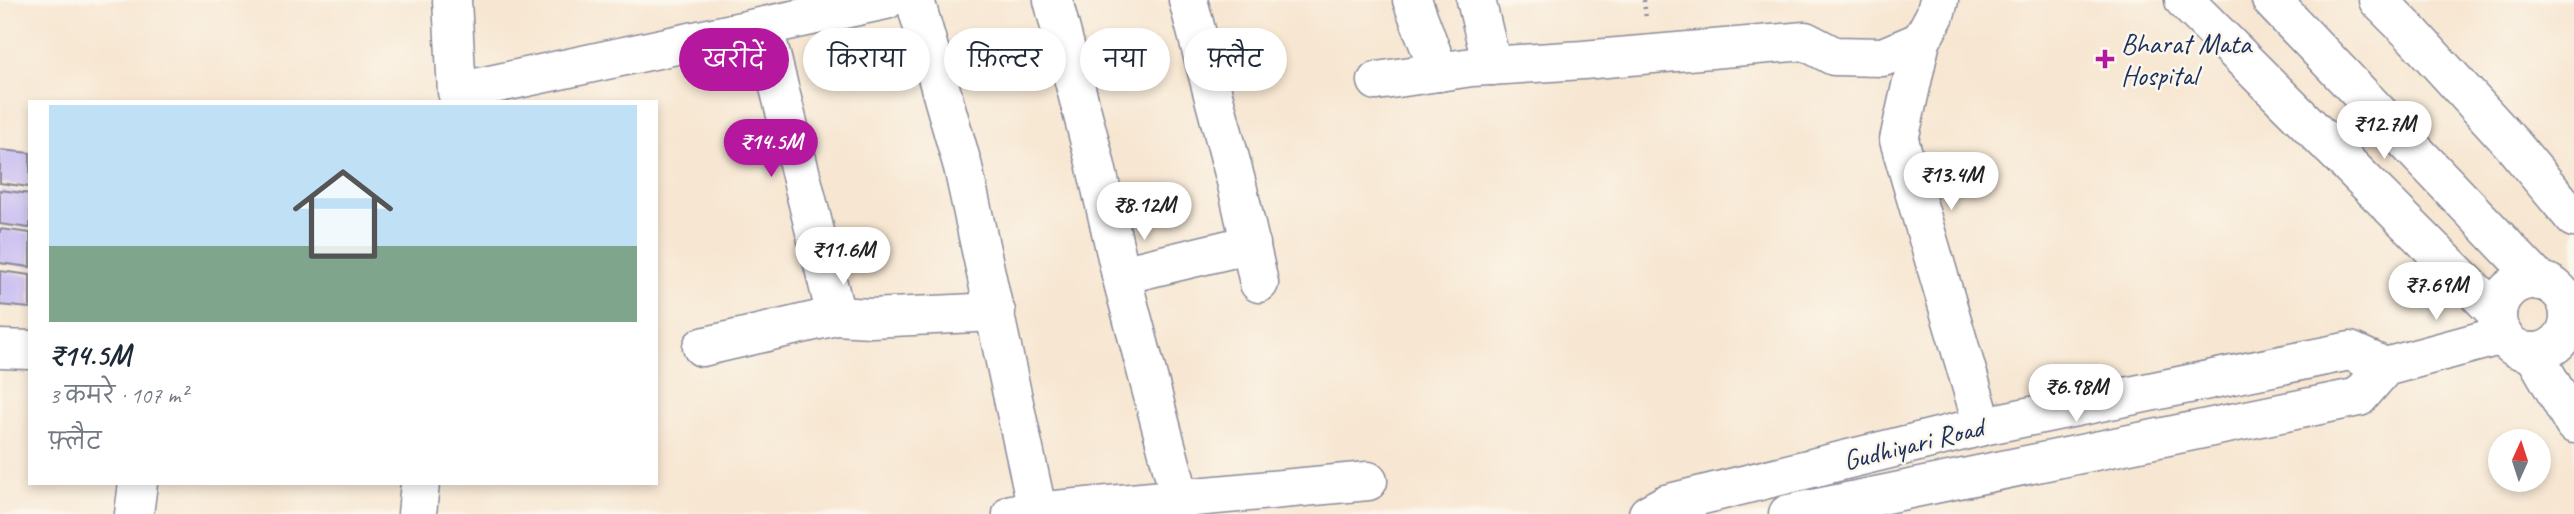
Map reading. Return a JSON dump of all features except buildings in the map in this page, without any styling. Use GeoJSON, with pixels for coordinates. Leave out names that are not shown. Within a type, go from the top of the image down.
{"type":"FeatureCollection","features":[{"type":"Feature","properties":{"kind":"street"},"geometry":{"type":"LineString","coordinates":[[452,0],[457,92],[785,15],[886,0]]}},
{"type":"Feature","properties":{"kind":"street"},"geometry":{"type":"LineString","coordinates":[[915,0],[962,167],[996,312],[1029,513],[1368,481]]}},
{"type":"Feature","properties":{"kind":"street"},"geometry":{"type":"LineString","coordinates":[[1053,0],[1180,498]]}},
{"type":"Feature","properties":{"kind":"street"},"geometry":{"type":"LineString","coordinates":[[1188,0],[1259,283]]}},
{"type":"Feature","properties":{"kind":"street"},"geometry":{"type":"LineString","coordinates":[[1412,0],[1439,72]]}},
{"type":"Feature","properties":{"kind":"street"},"geometry":{"type":"LineString","coordinates":[[1476,0],[1492,66]]}},
{"type":"Feature","properties":{"kind":"street"},"geometry":{"type":"LineString","coordinates":[[1939,0],[1935,15],[1921,41],[1899,140],[1983,426]]}},
{"type":"Feature","properties":{"kind":"street"},"geometry":{"type":"LineString","coordinates":[[2184,0],[2511,334],[2574,424]]}},
{"type":"Feature","properties":{"kind":"street"},"geometry":{"type":"LineString","coordinates":[[2272,0],[2563,303],[2563,337],[2554,345],[2511,334],[2385,367]]}},
{"type":"Feature","properties":{"kind":"street"},"geometry":{"type":"LineString","coordinates":[[2378,0],[2476,105],[2574,218]]}},
{"type":"Feature","properties":{"kind":"street"},"geometry":{"type":"LineString","coordinates":[[785,15],[836,316]]}},
{"type":"Feature","properties":{"kind":"street"},"geometry":{"type":"LineString","coordinates":[[1377,81],[1492,66],[1805,40],[1834,56],[1882,57],[1921,41]]}},
{"type":"Feature","properties":{"kind":"street"},"geometry":{"type":"LineString","coordinates":[[1121,275],[1251,244]]}},
{"type":"Feature","properties":{"kind":"street"},"geometry":{"type":"LineString","coordinates":[[2511,334],[2500,301],[2516,284],[2528,280],[2563,303]]}},
{"type":"Feature","properties":{"kind":"street"},"geometry":{"type":"LineString","coordinates":[[702,347],[836,316],[871,318],[996,312]]}},
{"type":"Feature","properties":{"kind":"street"},"geometry":{"type":"LineString","coordinates":[[0,349],[28,350]]}},
{"type":"Feature","properties":{"kind":"street","name":"Gudhiyari Road"},"geometry":{"type":"LineString","coordinates":[[1648,514],[1667,504],[1983,426],[2350,351],[2385,367],[2358,397],[1788,514]]}},
{"type":"Feature","properties":{"kind":"street"},"geometry":{"type":"LineString","coordinates":[[135,514],[138,485]]}},
{"type":"Feature","properties":{"kind":"street"},"geometry":{"type":"LineString","coordinates":[[417,514],[420,485]]}},
{"type":"Feature","properties":{"kind":"place","name":"Bharat Mata Hospital"},"geometry":{"type":"Point","coordinates":[2105,59]}}]}
